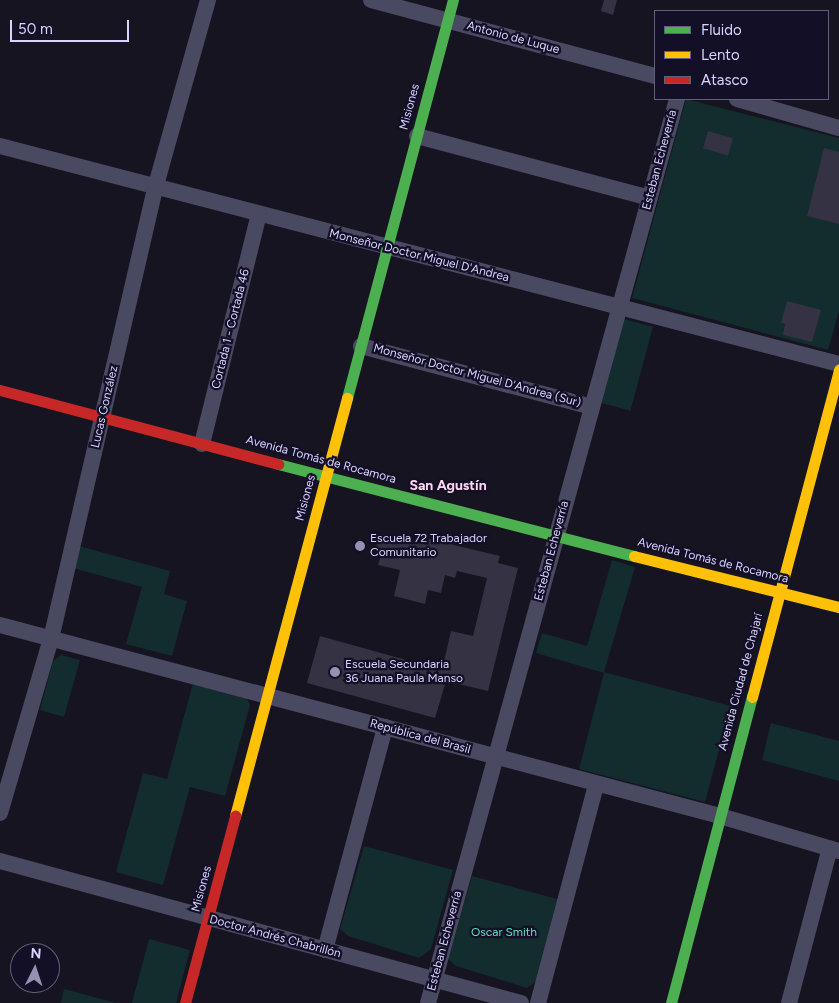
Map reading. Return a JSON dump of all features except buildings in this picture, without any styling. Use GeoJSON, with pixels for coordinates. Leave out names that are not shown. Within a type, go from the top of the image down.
{"type":"FeatureCollection","features":[{"type":"Feature","properties":{"kind":"street","name":"Lucas González"},"geometry":{"type":"LineString","coordinates":[[0,813],[51,639],[156,185],[208,0]]}},
{"type":"Feature","properties":{"kind":"street","name":"Antonio de Luque"},"geometry":{"type":"LineString","coordinates":[[371,0],[654,76]]}},
{"type":"Feature","properties":{"kind":"street","name":"Misiones"},"geometry":{"type":"LineString","coordinates":[[185,1003],[269,696],[453,0]]}},
{"type":"Feature","properties":{"kind":"street","name":"Esteban Echeverría"},"geometry":{"type":"LineString","coordinates":[[428,1003],[677,100]]}},
{"type":"Feature","properties":{"kind":"street"},"geometry":{"type":"LineString","coordinates":[[741,100],[839,128]]}},
{"type":"Feature","properties":{"kind":"street"},"geometry":{"type":"LineString","coordinates":[[417,136],[650,198]]}},
{"type":"Feature","properties":{"kind":"street","name":"Monseñor Doctor Miguel D'Andrea"},"geometry":{"type":"LineString","coordinates":[[0,146],[839,364]]}},
{"type":"Feature","properties":{"kind":"street","name":"Cortada 1 - Cortada 46"},"geometry":{"type":"LineString","coordinates":[[202,444],[259,214]]}},
{"type":"Feature","properties":{"kind":"street","name":"Monseñor Doctor Miguel D'Andrea (Sur)"},"geometry":{"type":"LineString","coordinates":[[361,346],[592,407]]}},
{"type":"Feature","properties":{"kind":"street","name":"Avenida Ciudad de Chajarí"},"geometry":{"type":"LineString","coordinates":[[671,1003],[839,369]]}},
{"type":"Feature","properties":{"kind":"street","name":"Avenida Tomás de Rocamora"},"geometry":{"type":"LineString","coordinates":[[0,390],[556,537],[839,607]]}},
{"type":"Feature","properties":{"kind":"street","name":"República del Brasil"},"geometry":{"type":"LineString","coordinates":[[0,625],[596,785],[720,816],[834,850]]}},
{"type":"Feature","properties":{"kind":"street"},"geometry":{"type":"LineString","coordinates":[[325,950],[385,727]]}},
{"type":"Feature","properties":{"kind":"street"},"geometry":{"type":"LineString","coordinates":[[538,1003],[596,785]]}},
{"type":"Feature","properties":{"kind":"street"},"geometry":{"type":"LineString","coordinates":[[789,1003],[834,850]]}},
{"type":"Feature","properties":{"kind":"street","name":"Doctor Andrés Chabrillón"},"geometry":{"type":"LineString","coordinates":[[0,861],[521,1003]]}},
{"type":"Feature","properties":{"kind":"green space"},"geometry":{"type":"Polygon","coordinates":[[[686,100],[839,138],[839,311],[828,350],[632,298],[686,100]]]}},
{"type":"Feature","properties":{"kind":"green space"},"geometry":{"type":"Polygon","coordinates":[[[624,319],[653,327],[630,411],[601,403],[624,319]]]}},
{"type":"Feature","properties":{"kind":"green space"},"geometry":{"type":"Polygon","coordinates":[[[79,546],[170,571],[164,594],[187,601],[172,656],[126,644],[142,587],[73,568],[79,546]]]}},
{"type":"Feature","properties":{"kind":"green space"},"geometry":{"type":"Polygon","coordinates":[[[612,560],[635,567],[604,672],[731,706],[705,802],[579,769],[604,673],[536,653],[542,633],[587,646],[612,560]]]}},
{"type":"Feature","properties":{"kind":"green space"},"geometry":{"type":"Polygon","coordinates":[[[61,655],[80,660],[64,717],[40,710],[53,661],[61,655]]]}},
{"type":"Feature","properties":{"kind":"green space"},"geometry":{"type":"Polygon","coordinates":[[[193,683],[246,697],[250,705],[225,796],[190,787],[163,885],[116,872],[143,773],[167,779],[193,683]]]}},
{"type":"Feature","properties":{"kind":"green space"},"geometry":{"type":"Polygon","coordinates":[[[771,723],[839,741],[839,781],[762,760],[771,723]]]}},
{"type":"Feature","properties":{"kind":"green space"},"geometry":{"type":"Polygon","coordinates":[[[364,846],[453,870],[431,949],[419,958],[348,936],[340,929],[364,846]]]}},
{"type":"Feature","properties":{"kind":"green space","name":"Oscar Smith"},"geometry":{"type":"Polygon","coordinates":[[[472,876],[561,900],[539,979],[527,988],[456,966],[448,959],[472,876]]]}},
{"type":"Feature","properties":{"kind":"green space"},"geometry":{"type":"Polygon","coordinates":[[[149,939],[190,950],[176,1003],[132,1003],[149,939]]]}},
{"type":"Feature","properties":{"kind":"green space"},"geometry":{"type":"Polygon","coordinates":[[[64,989],[116,1003],[61,1003],[64,989]]]}},
{"type":"Feature","properties":{"kind":"traffic: fast"},"geometry":{"type":"LineString","coordinates":[[347,398],[453,0]]}},
{"type":"Feature","properties":{"kind":"traffic: fast"},"geometry":{"type":"LineString","coordinates":[[278,464],[634,556]]}},
{"type":"Feature","properties":{"kind":"traffic: fast"},"geometry":{"type":"LineString","coordinates":[[671,1003],[752,697]]}},
{"type":"Feature","properties":{"kind":"traffic: slow"},"geometry":{"type":"LineString","coordinates":[[752,697],[839,369]]}},
{"type":"Feature","properties":{"kind":"traffic: slow"},"geometry":{"type":"LineString","coordinates":[[235,816],[347,398]]}},
{"type":"Feature","properties":{"kind":"traffic: slow"},"geometry":{"type":"LineString","coordinates":[[634,556],[839,607]]}},
{"type":"Feature","properties":{"kind":"traffic: jam"},"geometry":{"type":"LineString","coordinates":[[0,390],[278,464]]}},
{"type":"Feature","properties":{"kind":"traffic: jam"},"geometry":{"type":"LineString","coordinates":[[185,1003],[235,816]]}},
{"type":"Feature","properties":{"kind":"place","name":"Escuela 72 Trabajador Comunitario"},"geometry":{"type":"Point","coordinates":[360,546]}},
{"type":"Feature","properties":{"kind":"place","name":"Escuela Secundaria 36 Juana Paula Manso"},"geometry":{"type":"Point","coordinates":[335,672]}},
{"type":"Feature","properties":{"kind":"district","name":"San Agustín"},"geometry":{"type":"Point","coordinates":[448,486]}}]}
